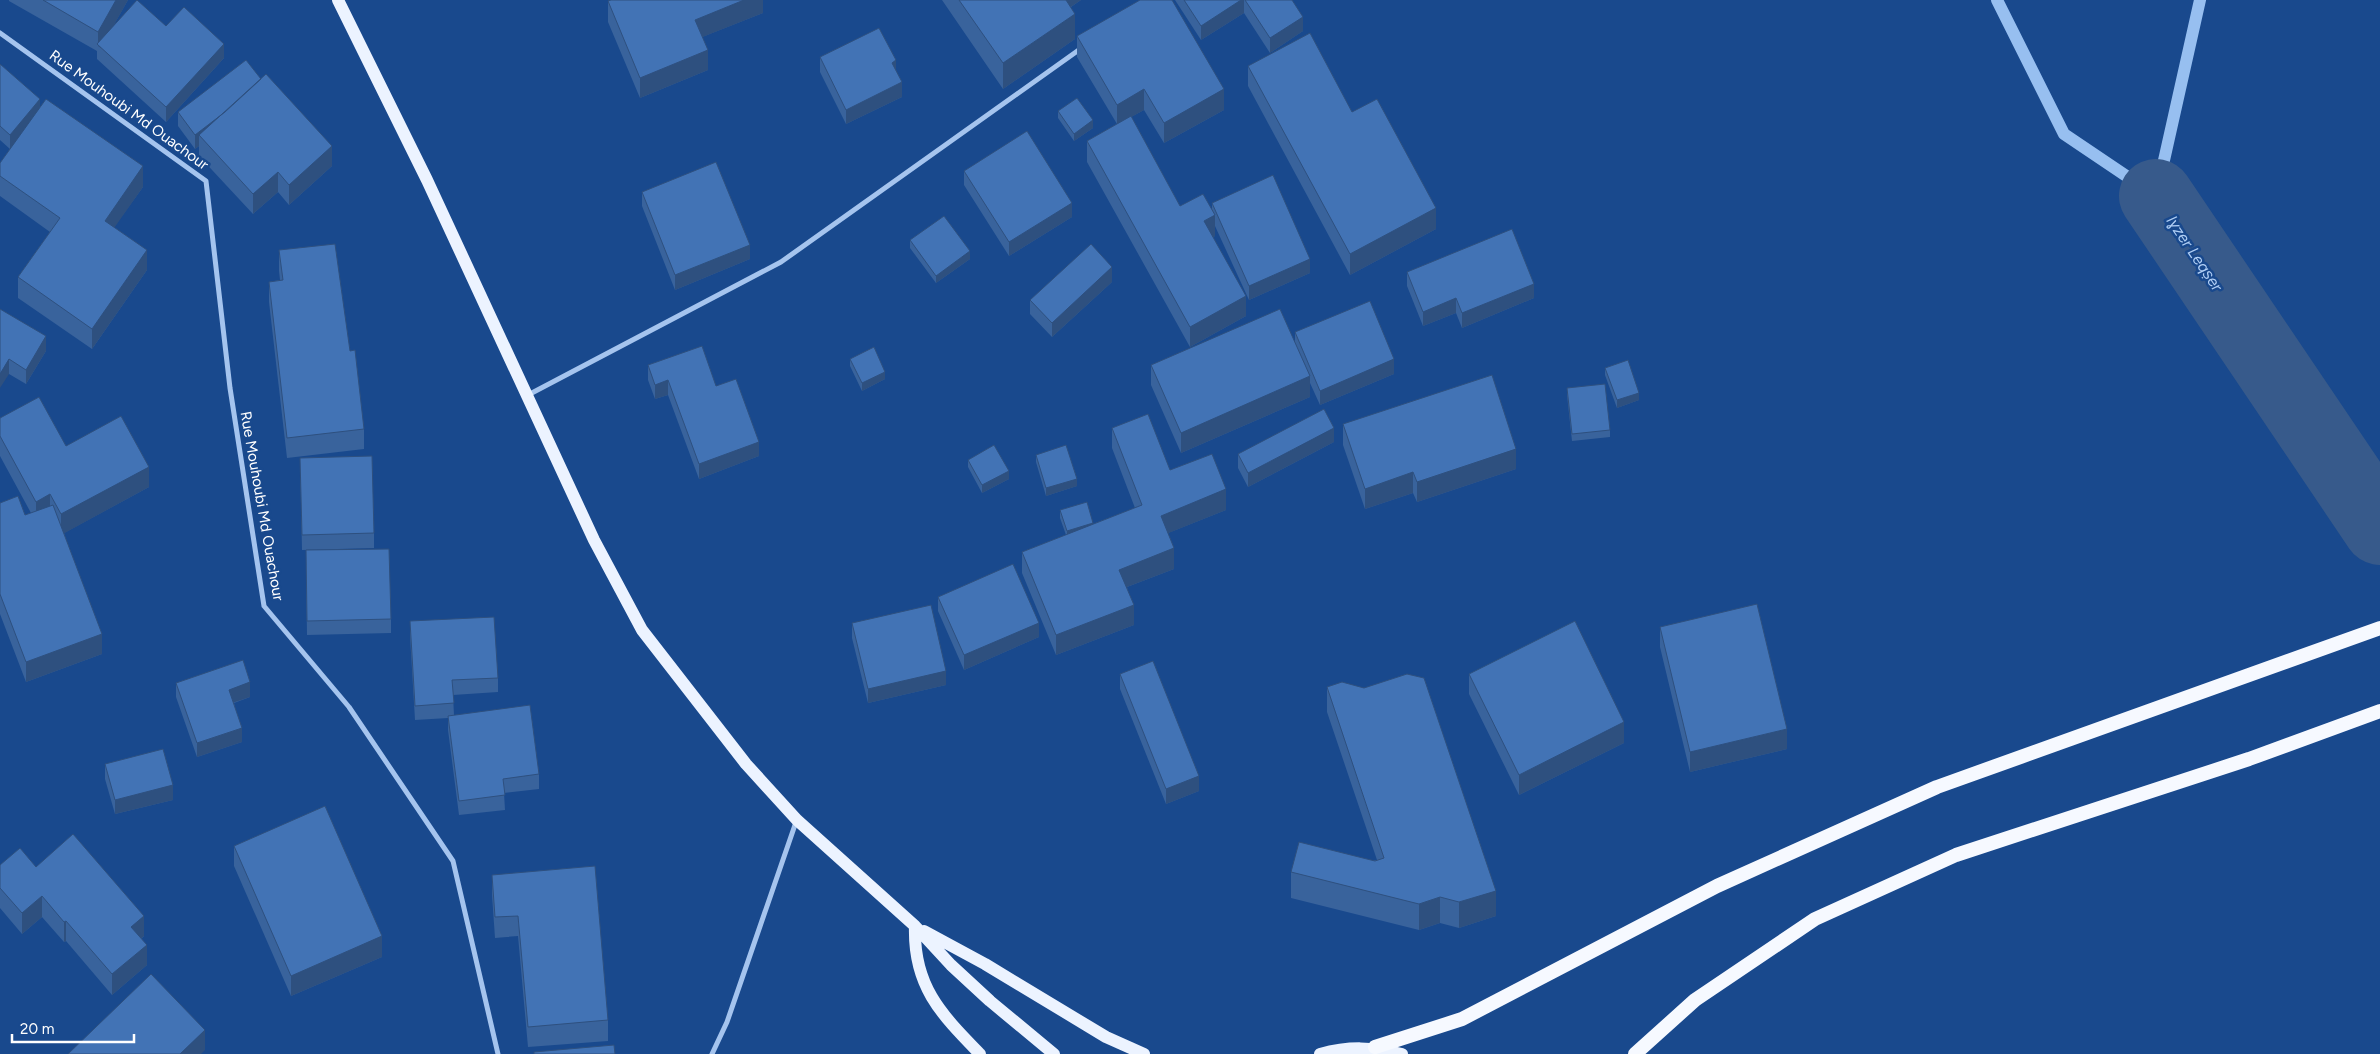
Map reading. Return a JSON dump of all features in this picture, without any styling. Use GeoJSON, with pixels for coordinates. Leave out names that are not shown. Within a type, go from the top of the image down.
{"type":"FeatureCollection","features":[{"type":"Feature","properties":{"kind":"highway"},"geometry":{"type":"LineString","coordinates":[[1375,1047],[1462,1019],[1717,886],[1937,787],[2380,628]]}},
{"type":"Feature","properties":{"kind":"highway"},"geometry":{"type":"LineString","coordinates":[[1635,1054],[1695,1000],[1815,919],[1956,855],[2249,759],[2380,712]]}},
{"type":"Feature","properties":{"kind":"main road"},"geometry":{"type":"LineString","coordinates":[[338,0],[431,189],[594,540],[642,630],[746,764],[797,820],[915,926],[951,965],[990,1001],[1054,1054]]}},
{"type":"Feature","properties":{"kind":"main road"},"geometry":{"type":"LineString","coordinates":[[915,926],[914,946],[925,986],[948,1021],[980,1054]]}},
{"type":"Feature","properties":{"kind":"main road"},"geometry":{"type":"LineString","coordinates":[[915,926],[985,964],[1106,1037],[1144,1054]]}},
{"type":"Feature","properties":{"kind":"main road"},"geometry":{"type":"LineString","coordinates":[[1320,1054],[1338,1049],[1375,1047],[1402,1054]]}},
{"type":"Feature","properties":{"kind":"street","name":"Rue Mouhoubi Md Ouachour"},"geometry":{"type":"LineString","coordinates":[[0,33],[206,181],[230,388],[264,606],[349,708],[453,860],[498,1054]]}},
{"type":"Feature","properties":{"kind":"street"},"geometry":{"type":"LineString","coordinates":[[527,395],[781,262],[1020,94],[1091,41]]}},
{"type":"Feature","properties":{"kind":"street"},"geometry":{"type":"LineString","coordinates":[[712,1054],[727,1022],[797,820]]}},
{"type":"Feature","properties":{"kind":"building"},"geometry":{"type":"Polygon","coordinates":[[[43,0],[116,0],[98,32],[43,0]]]}},
{"type":"Feature","properties":{"kind":"building"},"geometry":{"type":"Polygon","coordinates":[[[137,0],[166,26],[184,7],[224,44],[166,107],[97,44],[137,0]]]}},
{"type":"Feature","properties":{"kind":"building"},"geometry":{"type":"Polygon","coordinates":[[[744,0],[695,20],[708,50],[640,78],[608,1],[744,0]]]}},
{"type":"Feature","properties":{"kind":"building"},"geometry":{"type":"Polygon","coordinates":[[[959,0],[1066,0],[1075,14],[1003,63],[959,0]]]}},
{"type":"Feature","properties":{"kind":"building"},"geometry":{"type":"Polygon","coordinates":[[[1140,0],[1172,0],[1224,89],[1164,123],[1144,89],[1117,105],[1077,36],[1140,0]]]}},
{"type":"Feature","properties":{"kind":"building"},"geometry":{"type":"Polygon","coordinates":[[[1184,0],[1241,0],[1201,26],[1184,0]]]}},
{"type":"Feature","properties":{"kind":"building"},"geometry":{"type":"Polygon","coordinates":[[[1245,0],[1292,0],[1303,17],[1270,38],[1245,0]]]}},
{"type":"Feature","properties":{"kind":"building"},"geometry":{"type":"Polygon","coordinates":[[[879,28],[896,60],[892,63],[902,82],[846,110],[820,57],[879,28]]]}},
{"type":"Feature","properties":{"kind":"building"},"geometry":{"type":"Polygon","coordinates":[[[1310,33],[1352,112],[1377,99],[1436,208],[1350,254],[1248,66],[1310,33]]]}},
{"type":"Feature","properties":{"kind":"building"},"geometry":{"type":"Polygon","coordinates":[[[246,60],[261,79],[225,112],[195,135],[178,112],[246,60]]]}},
{"type":"Feature","properties":{"kind":"building"},"geometry":{"type":"Polygon","coordinates":[[[0,64],[40,99],[10,135],[0,126],[0,64]]]}},
{"type":"Feature","properties":{"kind":"building"},"geometry":{"type":"Polygon","coordinates":[[[266,74],[332,146],[289,185],[278,172],[253,194],[199,135],[266,74]]]}},
{"type":"Feature","properties":{"kind":"building"},"geometry":{"type":"Polygon","coordinates":[[[1077,98],[1093,120],[1074,134],[1058,111],[1077,98]]]}},
{"type":"Feature","properties":{"kind":"building"},"geometry":{"type":"Polygon","coordinates":[[[46,99],[143,166],[105,221],[147,250],[92,329],[18,277],[60,218],[0,176],[0,163],[46,99]]]}},
{"type":"Feature","properties":{"kind":"building"},"geometry":{"type":"Polygon","coordinates":[[[1131,116],[1180,206],[1203,194],[1215,215],[1204,221],[1246,296],[1190,327],[1087,141],[1131,116]]]}},
{"type":"Feature","properties":{"kind":"building"},"geometry":{"type":"Polygon","coordinates":[[[1027,131],[1072,203],[1009,242],[964,171],[1027,131]]]}},
{"type":"Feature","properties":{"kind":"building"},"geometry":{"type":"Polygon","coordinates":[[[716,162],[750,245],[675,275],[642,192],[716,162]]]}},
{"type":"Feature","properties":{"kind":"building"},"geometry":{"type":"Polygon","coordinates":[[[1273,175],[1310,259],[1249,286],[1212,203],[1273,175]]]}},
{"type":"Feature","properties":{"kind":"building"},"geometry":{"type":"Polygon","coordinates":[[[944,216],[970,251],[936,276],[910,240],[944,216]]]}},
{"type":"Feature","properties":{"kind":"building"},"geometry":{"type":"Polygon","coordinates":[[[1512,229],[1534,284],[1462,313],[1456,298],[1423,312],[1407,272],[1512,229]]]}},
{"type":"Feature","properties":{"kind":"building"},"geometry":{"type":"Polygon","coordinates":[[[335,244],[350,351],[355,350],[364,429],[287,438],[269,282],[283,280],[279,250],[335,244]]]}},
{"type":"Feature","properties":{"kind":"building"},"geometry":{"type":"Polygon","coordinates":[[[1091,244],[1112,267],[1052,323],[1030,300],[1091,244]]]}},
{"type":"Feature","properties":{"kind":"building"},"geometry":{"type":"Polygon","coordinates":[[[1370,301],[1394,359],[1320,391],[1295,332],[1370,301]]]}},
{"type":"Feature","properties":{"kind":"building"},"geometry":{"type":"Polygon","coordinates":[[[0,309],[46,336],[26,370],[9,359],[0,374],[0,309]]]}},
{"type":"Feature","properties":{"kind":"building"},"geometry":{"type":"Polygon","coordinates":[[[1280,309],[1310,376],[1181,433],[1151,365],[1280,309]]]}},
{"type":"Feature","properties":{"kind":"building"},"geometry":{"type":"Polygon","coordinates":[[[702,346],[716,386],[736,379],[759,442],[699,464],[668,380],[655,385],[648,365],[702,346]]]}},
{"type":"Feature","properties":{"kind":"building"},"geometry":{"type":"Polygon","coordinates":[[[874,347],[885,372],[862,383],[850,359],[874,347]]]}},
{"type":"Feature","properties":{"kind":"building"},"geometry":{"type":"Polygon","coordinates":[[[1628,360],[1639,393],[1617,400],[1605,368],[1628,360]]]}},
{"type":"Feature","properties":{"kind":"building"},"geometry":{"type":"Polygon","coordinates":[[[1492,375],[1516,449],[1417,482],[1413,472],[1365,489],[1343,424],[1492,375]]]}},
{"type":"Feature","properties":{"kind":"building"},"geometry":{"type":"Polygon","coordinates":[[[1605,384],[1610,430],[1572,434],[1567,388],[1605,384]]]}},
{"type":"Feature","properties":{"kind":"building"},"geometry":{"type":"Polygon","coordinates":[[[39,397],[66,446],[121,416],[149,467],[61,514],[50,494],[36,502],[0,436],[0,418],[39,397]]]}},
{"type":"Feature","properties":{"kind":"building"},"geometry":{"type":"Polygon","coordinates":[[[1324,409],[1334,428],[1248,473],[1238,454],[1324,409]]]}},
{"type":"Feature","properties":{"kind":"building"},"geometry":{"type":"Polygon","coordinates":[[[1148,414],[1170,470],[1212,454],[1226,489],[1161,516],[1174,548],[1119,570],[1134,605],[1056,635],[1022,552],[1142,505],[1112,428],[1148,414]]]}},
{"type":"Feature","properties":{"kind":"building"},"geometry":{"type":"Polygon","coordinates":[[[994,445],[1009,471],[982,485],[968,460],[994,445]]]}},
{"type":"Feature","properties":{"kind":"building"},"geometry":{"type":"Polygon","coordinates":[[[1066,445],[1077,479],[1046,488],[1036,455],[1066,445]]]}},
{"type":"Feature","properties":{"kind":"building"},"geometry":{"type":"Polygon","coordinates":[[[372,456],[374,533],[302,535],[300,458],[372,456]]]}},
{"type":"Feature","properties":{"kind":"building"},"geometry":{"type":"Polygon","coordinates":[[[18,496],[25,515],[53,505],[102,634],[26,662],[0,594],[0,503],[18,496]]]}},
{"type":"Feature","properties":{"kind":"building"},"geometry":{"type":"Polygon","coordinates":[[[1087,502],[1093,523],[1067,531],[1060,510],[1087,502]]]}},
{"type":"Feature","properties":{"kind":"building"},"geometry":{"type":"Polygon","coordinates":[[[389,549],[391,619],[307,621],[306,550],[389,549]]]}},
{"type":"Feature","properties":{"kind":"building"},"geometry":{"type":"Polygon","coordinates":[[[1013,564],[1039,623],[964,655],[938,597],[1013,564]]]}},
{"type":"Feature","properties":{"kind":"building"},"geometry":{"type":"Polygon","coordinates":[[[1757,604],[1787,729],[1690,752],[1660,627],[1757,604]]]}},
{"type":"Feature","properties":{"kind":"building"},"geometry":{"type":"Polygon","coordinates":[[[931,605],[946,671],[868,689],[852,623],[931,605]]]}},
{"type":"Feature","properties":{"kind":"building"},"geometry":{"type":"Polygon","coordinates":[[[494,617],[498,678],[452,680],[454,703],[415,706],[410,621],[494,617]]]}},
{"type":"Feature","properties":{"kind":"building"},"geometry":{"type":"Polygon","coordinates":[[[1575,621],[1624,722],[1519,775],[1469,674],[1575,621]]]}},
{"type":"Feature","properties":{"kind":"building"},"geometry":{"type":"Polygon","coordinates":[[[243,660],[250,682],[229,690],[242,728],[197,743],[176,683],[243,660]]]}},
{"type":"Feature","properties":{"kind":"building"},"geometry":{"type":"Polygon","coordinates":[[[1153,661],[1199,776],[1166,789],[1120,674],[1153,661]]]}},
{"type":"Feature","properties":{"kind":"building"},"geometry":{"type":"Polygon","coordinates":[[[1407,674],[1424,678],[1496,891],[1459,902],[1440,897],[1419,904],[1291,872],[1299,842],[1375,861],[1384,858],[1327,687],[1342,682],[1364,688],[1407,674]]]}},
{"type":"Feature","properties":{"kind":"building"},"geometry":{"type":"Polygon","coordinates":[[[530,705],[539,774],[503,779],[505,795],[459,801],[448,716],[530,705]]]}},
{"type":"Feature","properties":{"kind":"building"},"geometry":{"type":"Polygon","coordinates":[[[163,749],[173,785],[115,800],[105,764],[163,749]]]}},
{"type":"Feature","properties":{"kind":"building"},"geometry":{"type":"Polygon","coordinates":[[[325,806],[382,936],[291,976],[234,846],[325,806]]]}},
{"type":"Feature","properties":{"kind":"building"},"geometry":{"type":"Polygon","coordinates":[[[73,834],[144,916],[131,927],[147,945],[112,974],[42,896],[22,913],[0,888],[0,865],[20,848],[36,867],[73,834]]]}},
{"type":"Feature","properties":{"kind":"building"},"geometry":{"type":"Polygon","coordinates":[[[595,866],[608,1020],[528,1027],[518,916],[495,917],[492,875],[595,866]]]}},
{"type":"Feature","properties":{"kind":"building"},"geometry":{"type":"Polygon","coordinates":[[[151,974],[205,1030],[180,1054],[68,1054],[151,974]]]}},
{"type":"Feature","properties":{"kind":"building"},"geometry":{"type":"Polygon","coordinates":[[[614,1045],[615,1054],[534,1054],[534,1052],[614,1045]]]}},
{"type":"Feature","properties":{"kind":"waterway","name":"Iɣzer Leqṣer"},"geometry":{"type":"LineString","coordinates":[[1997,0],[2064,134],[2156,196],[2200,0]]}},
{"type":"Feature","properties":{"kind":"waterway","name":"Iɣzer Leqṣer"},"geometry":{"type":"LineString","coordinates":[[2156,196],[2380,528]]}}]}
